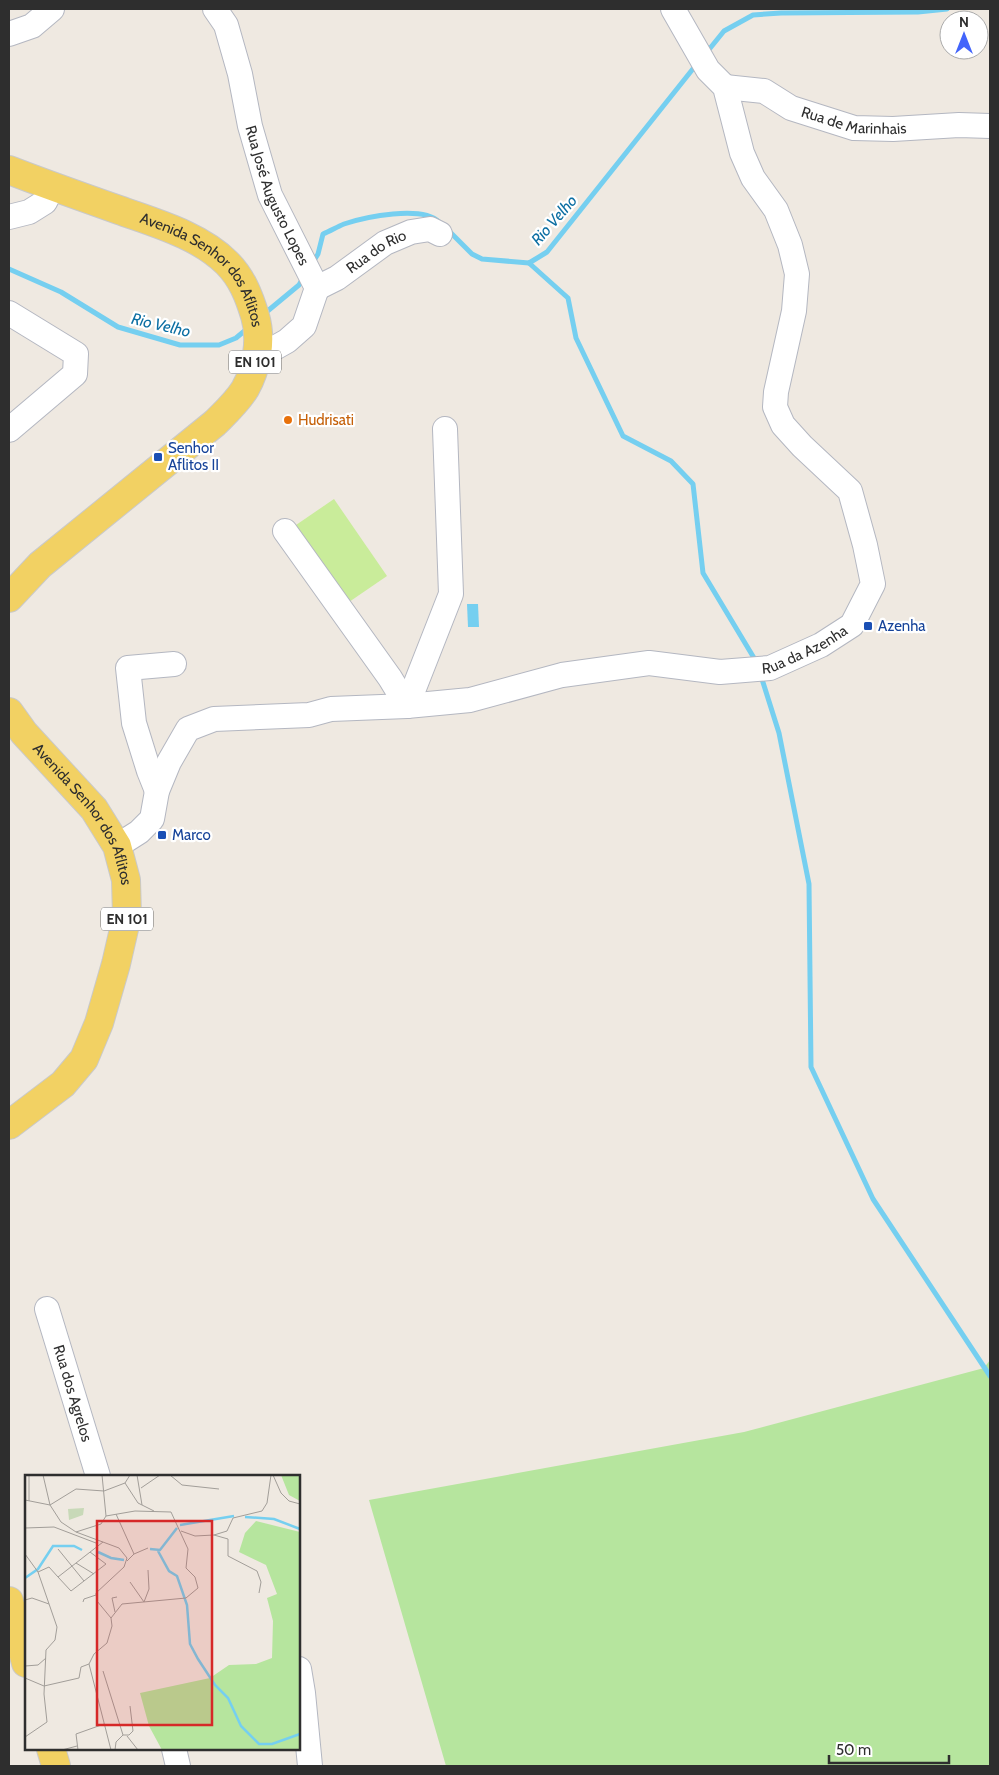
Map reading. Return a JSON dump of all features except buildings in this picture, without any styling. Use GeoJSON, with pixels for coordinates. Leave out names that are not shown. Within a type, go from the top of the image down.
{"type":"FeatureCollection","features":[{"type":"Feature","properties":{"kind":"main road","name":"Avenida Senhor dos Aflitos"},"geometry":{"type":"LineString","coordinates":[[9,170],[157,224],[188,237],[207,248],[227,263],[243,283],[250,298],[257,322],[258,350],[253,371],[246,388],[235,403],[215,423],[40,565],[9,598]]}},
{"type":"Feature","properties":{"kind":"main road","name":"Avenida Senhor dos Aflitos"},"geometry":{"type":"LineString","coordinates":[[9,712],[24,733],[94,809],[117,846],[126,880],[127,916],[116,964],[99,1023],[84,1059],[64,1084],[9,1126]]}},
{"type":"Feature","properties":{"kind":"main road"},"geometry":{"type":"LineString","coordinates":[[9,1601],[25,1659]]}},
{"type":"Feature","properties":{"kind":"street"},"geometry":{"type":"LineString","coordinates":[[9,34],[32,26],[52,9]]}},
{"type":"Feature","properties":{"kind":"street","name":"Rua José Augusto Lopes"},"geometry":{"type":"LineString","coordinates":[[215,9],[226,25],[240,74],[250,126],[270,195],[317,288]]}},
{"type":"Feature","properties":{"kind":"street"},"geometry":{"type":"LineString","coordinates":[[673,9],[708,70],[725,87]]}},
{"type":"Feature","properties":{"kind":"street","name":"Rua de Marinhais"},"geometry":{"type":"LineString","coordinates":[[725,87],[764,91],[791,108],[854,128],[894,129],[959,124],[990,126]]}},
{"type":"Feature","properties":{"kind":"street","name":"Rua da Azenha"},"geometry":{"type":"LineString","coordinates":[[117,846],[139,832],[152,819],[158,791],[169,762],[188,729],[214,719],[309,715],[331,709],[407,706],[470,700],[562,674],[649,663],[720,672],[770,668],[821,645],[852,625],[873,584],[865,545],[850,491],[802,446],[783,425],[775,407],[776,392],[794,311],[797,274],[790,245],[776,210],[753,178],[742,153],[725,87]]}},
{"type":"Feature","properties":{"kind":"street"},"geometry":{"type":"LineString","coordinates":[[9,217],[29,212],[45,202],[53,186]]}},
{"type":"Feature","properties":{"kind":"street","name":"Rua do Rio"},"geometry":{"type":"LineString","coordinates":[[317,288],[349,270],[385,243],[411,232],[430,229],[440,234]]}},
{"type":"Feature","properties":{"kind":"street"},"geometry":{"type":"LineString","coordinates":[[258,350],[272,350],[288,341],[304,326],[317,288]]}},
{"type":"Feature","properties":{"kind":"street"},"geometry":{"type":"LineString","coordinates":[[9,313],[76,354],[75,374],[9,430]]}},
{"type":"Feature","properties":{"kind":"street"},"geometry":{"type":"LineString","coordinates":[[407,706],[451,594],[445,429]]}},
{"type":"Feature","properties":{"kind":"street"},"geometry":{"type":"LineString","coordinates":[[285,531],[390,678],[407,706]]}},
{"type":"Feature","properties":{"kind":"street"},"geometry":{"type":"LineString","coordinates":[[158,791],[148,771],[134,723],[128,668],[174,664]]}},
{"type":"Feature","properties":{"kind":"street","name":"Rua dos Agrelos"},"geometry":{"type":"LineString","coordinates":[[47,1309],[98,1475]]}},
{"type":"Feature","properties":{"kind":"street"},"geometry":{"type":"LineString","coordinates":[[300,1675],[310,1766]]}},
{"type":"Feature","properties":{"kind":"street"},"geometry":{"type":"LineString","coordinates":[[174,1750],[178,1766]]}},
{"type":"Feature","properties":{"kind":"green space"},"geometry":{"type":"Polygon","coordinates":[[[334,499],[387,576],[349,602],[296,525],[334,499]]]}},
{"type":"Feature","properties":{"kind":"green space"},"geometry":{"type":"Polygon","coordinates":[[[990,1360],[990,1766],[446,1766],[369,1500],[744,1432],[984,1368],[990,1360]]]}},
{"type":"Feature","properties":{"kind":"water"},"geometry":{"type":"Polygon","coordinates":[[[467,604],[478,604],[479,627],[468,627],[467,604]]]}},
{"type":"Feature","properties":{"kind":"waterway","name":"Rio Velho"},"geometry":{"type":"LineString","coordinates":[[707,52],[724,31],[753,15],[918,12],[947,9]]}},
{"type":"Feature","properties":{"kind":"waterway","name":"Rio Velho"},"geometry":{"type":"LineString","coordinates":[[447,229],[472,254],[482,259],[529,263],[547,252],[696,65]]}},
{"type":"Feature","properties":{"kind":"waterway","name":"Rio Velho"},"geometry":{"type":"LineString","coordinates":[[313,262],[318,254],[323,234],[344,224],[365,218],[407,213],[431,217],[439,222]]}},
{"type":"Feature","properties":{"kind":"waterway"},"geometry":{"type":"LineString","coordinates":[[529,263],[568,298],[576,338],[623,436],[671,461],[693,484],[703,573],[757,663]]}},
{"type":"Feature","properties":{"kind":"waterway","name":"Rio Velho"},"geometry":{"type":"LineString","coordinates":[[9,269],[61,292],[118,327],[180,345],[219,345],[236,338],[248,328]]}},
{"type":"Feature","properties":{"kind":"waterway","name":"Rio Velho"},"geometry":{"type":"LineString","coordinates":[[264,314],[299,285],[303,278]]}},
{"type":"Feature","properties":{"kind":"waterway"},"geometry":{"type":"LineString","coordinates":[[761,676],[779,733],[809,884],[811,1067],[873,1199],[990,1376]]}},
{"type":"Feature","properties":{"kind":"place","name":"Hudrisati"},"geometry":{"type":"Point","coordinates":[288,420]}},
{"type":"Feature","properties":{"kind":"place","name":"Senhor Aflitos II"},"geometry":{"type":"Point","coordinates":[158,457]}},
{"type":"Feature","properties":{"kind":"place","name":"Azenha"},"geometry":{"type":"Point","coordinates":[868,626]}},
{"type":"Feature","properties":{"kind":"place","name":"Marco"},"geometry":{"type":"Point","coordinates":[162,835]}}]}
